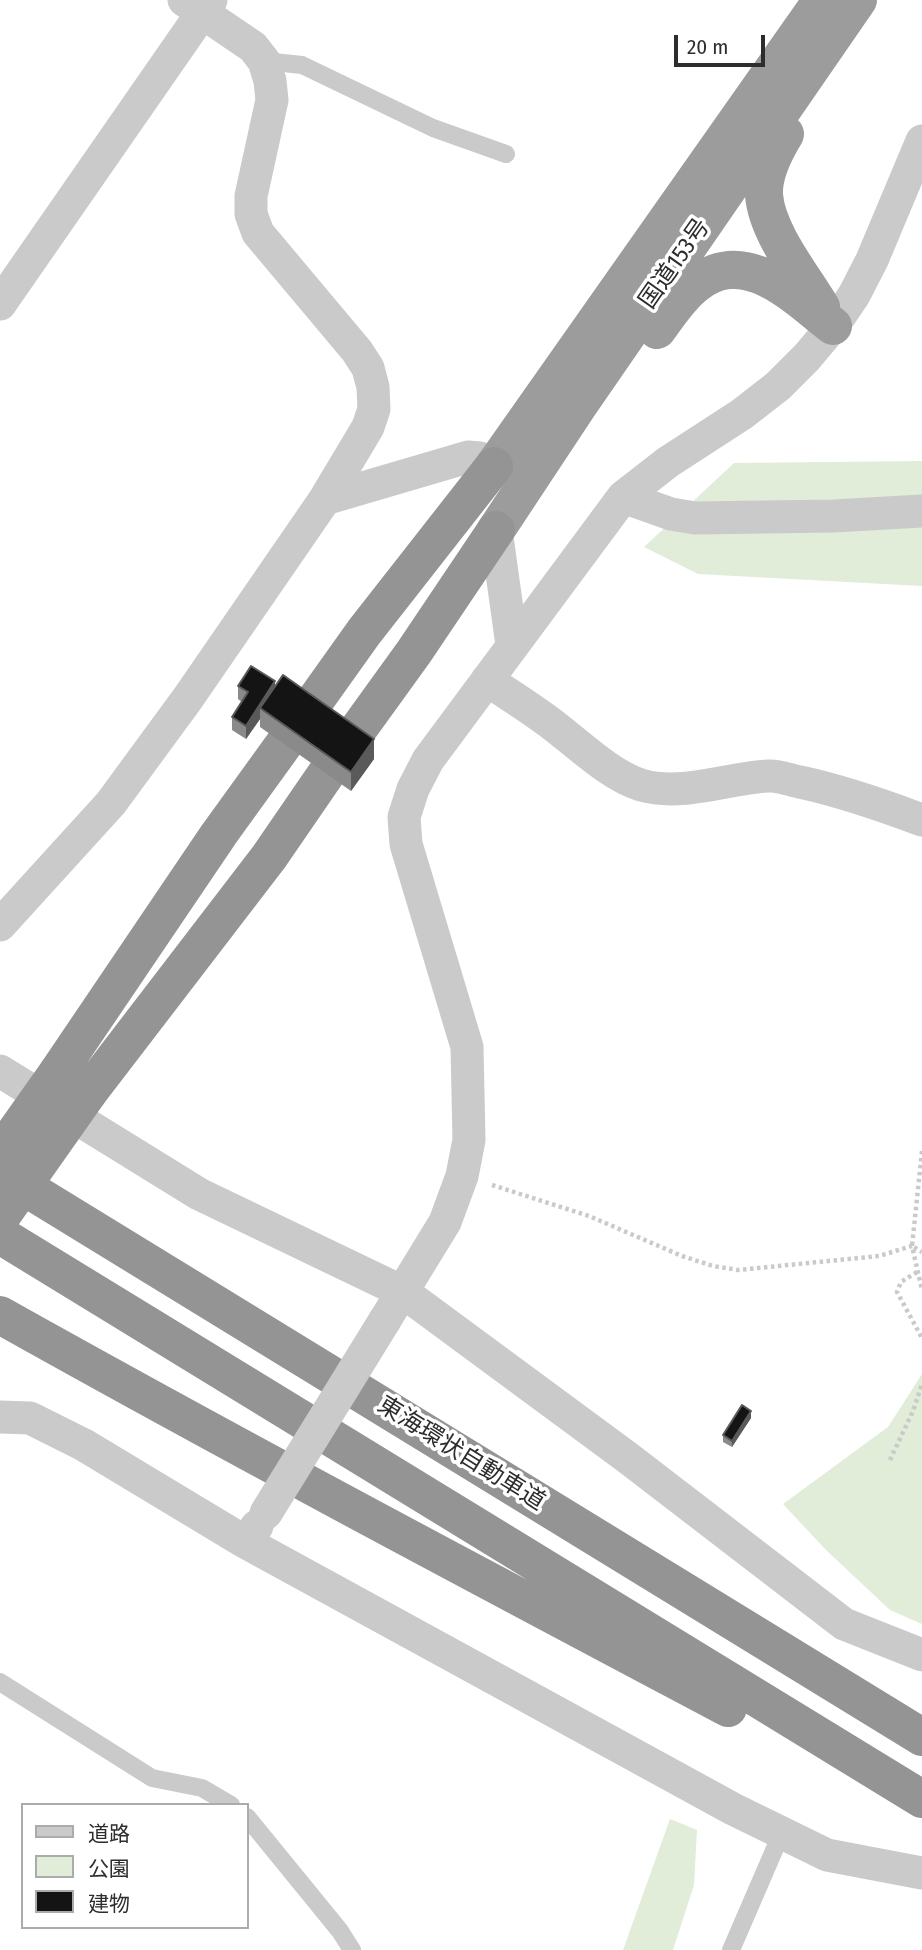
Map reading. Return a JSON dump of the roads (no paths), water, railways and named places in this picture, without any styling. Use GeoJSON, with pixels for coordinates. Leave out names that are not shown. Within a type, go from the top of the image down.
{"type":"FeatureCollection","features":[{"type":"Feature","properties":{"kind":"highway","name":"国道153号"},"geometry":{"type":"LineString","coordinates":[[494,466],[822,0]]}},
{"type":"Feature","properties":{"kind":"highway","name":"国道153号"},"geometry":{"type":"LineString","coordinates":[[496,530],[578,406],[858,0]]}},
{"type":"Feature","properties":{"kind":"highway"},"geometry":{"type":"LineString","coordinates":[[833,326],[785,249],[771,220],[764,195],[767,170],[778,145],[872,0]]}},
{"type":"Feature","properties":{"kind":"highway"},"geometry":{"type":"LineString","coordinates":[[349,742],[414,652],[496,530],[625,373],[678,302],[696,284],[715,273],[733,268],[752,271],[770,279],[833,326]]}},
{"type":"Feature","properties":{"kind":"highway"},"geometry":{"type":"LineString","coordinates":[[307,712],[364,632],[494,466]]}},
{"type":"Feature","properties":{"kind":"highway"},"geometry":{"type":"LineString","coordinates":[[0,1218],[73,1082],[219,835],[284,744]]}},
{"type":"Feature","properties":{"kind":"highway"},"geometry":{"type":"LineString","coordinates":[[0,1154],[73,1082],[270,857],[326,774]]}},
{"type":"Feature","properties":{"kind":"highway"},"geometry":{"type":"LineString","coordinates":[[0,1161],[70,1213]]}},
{"type":"Feature","properties":{"kind":"highway","name":"東海環状自動車道"},"geometry":{"type":"LineString","coordinates":[[0,1172],[922,1737]]}},
{"type":"Feature","properties":{"kind":"highway"},"geometry":{"type":"LineString","coordinates":[[0,1236],[922,1799]]}},
{"type":"Feature","properties":{"kind":"highway"},"geometry":{"type":"LineString","coordinates":[[0,1315],[424,1547],[922,1811]]}},
{"type":"Feature","properties":{"kind":"street"},"geometry":{"type":"LineString","coordinates":[[0,304],[199,4],[253,47],[264,61],[272,100],[251,196],[251,214],[258,233],[368,368],[373,387],[374,409],[368,427],[326,499],[188,698],[111,803],[0,925]]}},
{"type":"Feature","properties":{"kind":"street"},"geometry":{"type":"LineString","coordinates":[[245,1542],[266,1513],[445,1222],[462,1176],[469,1140],[467,1047],[406,844],[404,817],[413,789],[428,760],[623,497],[668,462],[742,414],[778,386],[833,326],[854,295],[872,260],[922,141]]}},
{"type":"Feature","properties":{"kind":"street"},"geometry":{"type":"LineString","coordinates":[[326,499],[468,457],[480,458],[494,466]]}},
{"type":"Feature","properties":{"kind":"street"},"geometry":{"type":"LineString","coordinates":[[623,497],[671,514],[695,518],[834,516],[922,511]]}},
{"type":"Feature","properties":{"kind":"street"},"geometry":{"type":"LineString","coordinates":[[496,530],[512,645]]}},
{"type":"Feature","properties":{"kind":"street"},"geometry":{"type":"LineString","coordinates":[[487,680],[546,720],[614,772],[639,785],[661,789],[702,786],[772,775],[829,788],[922,820]]}},
{"type":"Feature","properties":{"kind":"street"},"geometry":{"type":"LineString","coordinates":[[0,1071],[200,1194],[403,1292],[628,1458],[844,1624],[922,1655]]}},
{"type":"Feature","properties":{"kind":"street"},"geometry":{"type":"LineString","coordinates":[[0,1417],[30,1418],[84,1445],[245,1542],[733,1809],[827,1854],[922,1873]]}},
{"type":"Feature","properties":{"kind":"lane"},"geometry":{"type":"LineString","coordinates":[[264,61],[302,65],[433,128],[506,154]]}},
{"type":"Feature","properties":{"kind":"lane"},"geometry":{"type":"LineString","coordinates":[[0,1682],[152,1778],[202,1788],[228,1803]]}},
{"type":"Feature","properties":{"kind":"lane"},"geometry":{"type":"LineString","coordinates":[[248,1818],[340,1931],[352,1950]]}},
{"type":"Feature","properties":{"kind":"lane"},"geometry":{"type":"LineString","coordinates":[[731,1950],[782,1832]]}}]}
